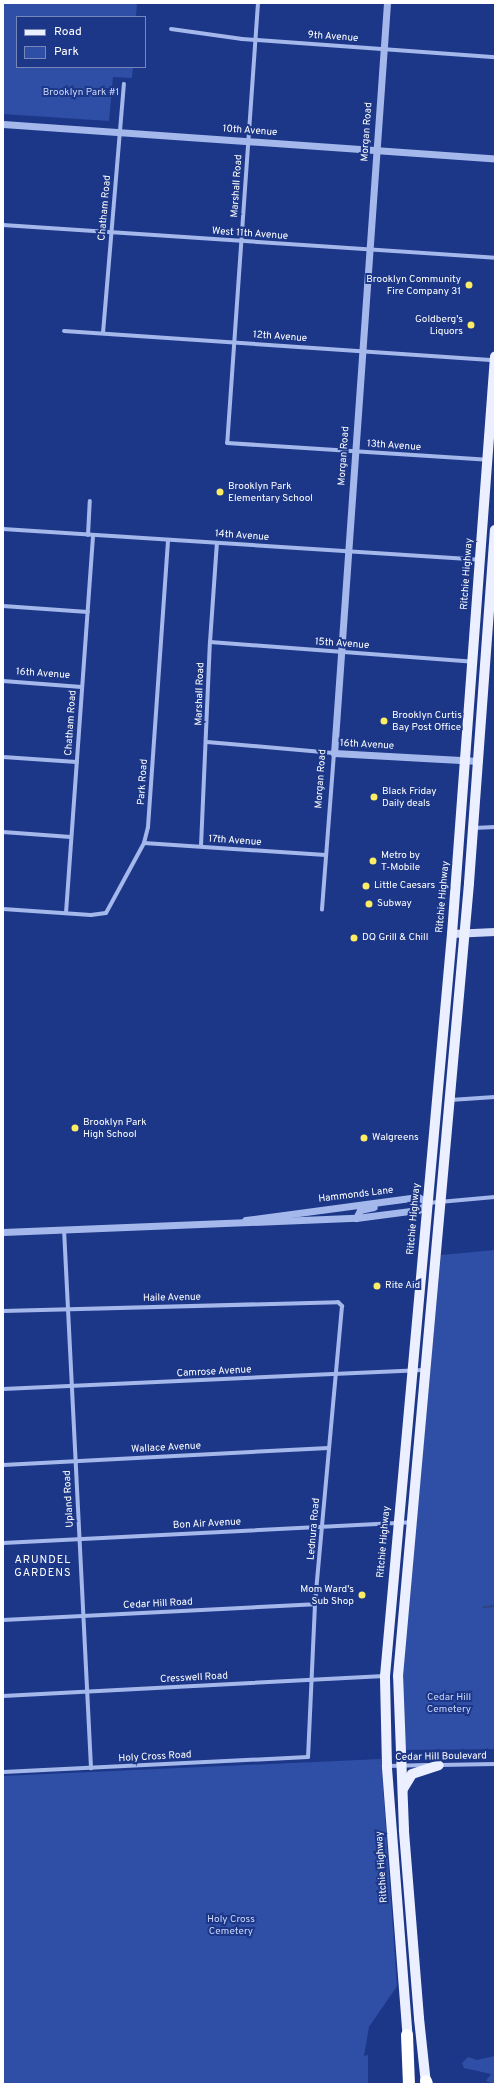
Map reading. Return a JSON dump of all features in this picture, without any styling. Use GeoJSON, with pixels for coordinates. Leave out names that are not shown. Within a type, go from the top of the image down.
{"type":"FeatureCollection","features":[{"type":"Feature","properties":{"kind":"highway"},"geometry":{"type":"LineString","coordinates":[[407,2035],[409,2084]]}},
{"type":"Feature","properties":{"kind":"main road","name":"Ritchie Highway"},"geometry":{"type":"LineString","coordinates":[[413,2084],[407,2035],[387,1766],[385,1676],[452,934],[495,357]]}},
{"type":"Feature","properties":{"kind":"main road"},"geometry":{"type":"LineString","coordinates":[[426,2083],[414,1965],[400,1766],[398,1676],[479,761],[495,530]]}},
{"type":"Feature","properties":{"kind":"main road"},"geometry":{"type":"LineString","coordinates":[[452,934],[495,932]]}},
{"type":"Feature","properties":{"kind":"main road"},"geometry":{"type":"LineString","coordinates":[[402,1791],[412,1774],[439,1765]]}},
{"type":"Feature","properties":{"kind":"street","name":"Marshall Road"},"geometry":{"type":"LineString","coordinates":[[227,443],[258,3]]}},
{"type":"Feature","properties":{"kind":"street","name":"Morgan Road"},"geometry":{"type":"LineString","coordinates":[[322,910],[386,3]]}},
{"type":"Feature","properties":{"kind":"street","name":"9th Avenue"},"geometry":{"type":"LineString","coordinates":[[171,29],[256,39],[495,57]]}},
{"type":"Feature","properties":{"kind":"street","name":"Chatham Road"},"geometry":{"type":"LineString","coordinates":[[103,333],[124,84]]}},
{"type":"Feature","properties":{"kind":"street","name":"10th Avenue"},"geometry":{"type":"LineString","coordinates":[[3,124],[495,158]]}},
{"type":"Feature","properties":{"kind":"street","name":"West 11th Avenue"},"geometry":{"type":"LineString","coordinates":[[3,225],[495,258]]}},
{"type":"Feature","properties":{"kind":"street","name":"12th Avenue"},"geometry":{"type":"LineString","coordinates":[[64,331],[495,360]]}},
{"type":"Feature","properties":{"kind":"street","name":"13th Avenue"},"geometry":{"type":"LineString","coordinates":[[227,443],[487,460]]}},
{"type":"Feature","properties":{"kind":"street"},"geometry":{"type":"LineString","coordinates":[[88,535],[90,501]]}},
{"type":"Feature","properties":{"kind":"street","name":"14th Avenue"},"geometry":{"type":"LineString","coordinates":[[3,529],[480,560]]}},
{"type":"Feature","properties":{"kind":"street","name":"Chatham Road"},"geometry":{"type":"LineString","coordinates":[[66,913],[93,535]]}},
{"type":"Feature","properties":{"kind":"street","name":"Park Road"},"geometry":{"type":"LineString","coordinates":[[3,909],[66,913],[106,913],[144,843],[148,827],[168,540]]}},
{"type":"Feature","properties":{"kind":"street","name":"Marshall Road"},"geometry":{"type":"LineString","coordinates":[[201,846],[216,543]]}},
{"type":"Feature","properties":{"kind":"street"},"geometry":{"type":"LineString","coordinates":[[3,606],[88,612]]}},
{"type":"Feature","properties":{"kind":"street","name":"15th Avenue"},"geometry":{"type":"LineString","coordinates":[[210,642],[473,662]]}},
{"type":"Feature","properties":{"kind":"street","name":"16th Avenue"},"geometry":{"type":"LineString","coordinates":[[3,681],[82,687]]}},
{"type":"Feature","properties":{"kind":"street","name":"16th Avenue"},"geometry":{"type":"LineString","coordinates":[[207,742],[334,753],[479,761]]}},
{"type":"Feature","properties":{"kind":"street"},"geometry":{"type":"LineString","coordinates":[[3,757],[77,762]]}},
{"type":"Feature","properties":{"kind":"street"},"geometry":{"type":"LineString","coordinates":[[473,828],[495,827]]}},
{"type":"Feature","properties":{"kind":"street"},"geometry":{"type":"LineString","coordinates":[[3,832],[71,837]]}},
{"type":"Feature","properties":{"kind":"street","name":"17th Avenue"},"geometry":{"type":"LineString","coordinates":[[144,843],[326,855]]}},
{"type":"Feature","properties":{"kind":"street"},"geometry":{"type":"LineString","coordinates":[[449,1100],[495,1098]]}},
{"type":"Feature","properties":{"kind":"street","name":"Hammonds Lane"},"geometry":{"type":"LineString","coordinates":[[3,1232],[246,1220],[356,1218],[418,1210],[428,1203],[418,1197],[246,1220]]}},
{"type":"Feature","properties":{"kind":"street"},"geometry":{"type":"LineString","coordinates":[[428,1203],[495,1197]]}},
{"type":"Feature","properties":{"kind":"street"},"geometry":{"type":"LineString","coordinates":[[356,1218],[360,1210],[377,1206],[380,1202]]}},
{"type":"Feature","properties":{"kind":"street"},"geometry":{"type":"LineString","coordinates":[[311,1219],[318,1214],[346,1210],[353,1205]]}},
{"type":"Feature","properties":{"kind":"street","name":"Upland Road"},"geometry":{"type":"LineString","coordinates":[[64,1229],[91,1768]]}},
{"type":"Feature","properties":{"kind":"street","name":"Haile Avenue"},"geometry":{"type":"LineString","coordinates":[[3,1312],[68,1308],[341,1303]]}},
{"type":"Feature","properties":{"kind":"street","name":"Lednura Road"},"geometry":{"type":"LineString","coordinates":[[308,1757],[315,1604],[330,1448],[341,1303]]}},
{"type":"Feature","properties":{"kind":"street","name":"Camrose Avenue"},"geometry":{"type":"LineString","coordinates":[[3,1389],[425,1370]]}},
{"type":"Feature","properties":{"kind":"street","name":"Wallace Avenue"},"geometry":{"type":"LineString","coordinates":[[3,1465],[330,1448]]}},
{"type":"Feature","properties":{"kind":"street","name":"Bon Air Avenue"},"geometry":{"type":"LineString","coordinates":[[3,1542],[411,1522]]}},
{"type":"Feature","properties":{"kind":"street","name":"Cedar Hill Road"},"geometry":{"type":"LineString","coordinates":[[3,1620],[315,1604]]}},
{"type":"Feature","properties":{"kind":"street","name":"Cresswell Road"},"geometry":{"type":"LineString","coordinates":[[3,1696],[385,1676]]}},
{"type":"Feature","properties":{"kind":"street","name":"Holy Cross Road"},"geometry":{"type":"LineString","coordinates":[[3,1772],[308,1757]]}},
{"type":"Feature","properties":{"kind":"street","name":"Cedar Hill Boulevard"},"geometry":{"type":"LineString","coordinates":[[387,1766],[495,1764]]}},
{"type":"Feature","properties":{"kind":"green space","name":"Brooklyn Park #1"},"geometry":{"type":"Polygon","coordinates":[[[3,3],[137,3],[136,16],[16,16],[16,68],[133,68],[132,78],[113,77],[109,121],[3,114],[3,3]]]}},
{"type":"Feature","properties":{"kind":"green space","name":"Cedar Hill Cemetery"},"geometry":{"type":"Polygon","coordinates":[[[495,1250],[495,1749],[403,1750],[402,1677],[441,1255],[495,1250]]]}},
{"type":"Feature","properties":{"kind":"green space","name":"Holy Cross Cemetery"},"geometry":{"type":"Polygon","coordinates":[[[381,1759],[397,1986],[369,2027],[364,2056],[368,2055],[368,2084],[3,2084],[3,1776],[381,1759]]]}},
{"type":"Feature","properties":{"kind":"green space"},"geometry":{"type":"Polygon","coordinates":[[[495,2056],[495,2084],[486,2081],[491,2074],[464,2068],[462,2063],[468,2057],[477,2060],[495,2056]]]}},
{"type":"Feature","properties":{"kind":"waterway"},"geometry":{"type":"LineString","coordinates":[[484,1607],[495,1606]]}},
{"type":"Feature","properties":{"kind":"place","name":"Brooklyn Community Fire Company 31"},"geometry":{"type":"Point","coordinates":[469,285]}},
{"type":"Feature","properties":{"kind":"place","name":"Goldberg's Liquors"},"geometry":{"type":"Point","coordinates":[471,325]}},
{"type":"Feature","properties":{"kind":"place","name":"Brooklyn Park Elementary School"},"geometry":{"type":"Point","coordinates":[220,492]}},
{"type":"Feature","properties":{"kind":"place","name":"Brooklyn Curtis Bay Post Office"},"geometry":{"type":"Point","coordinates":[384,721]}},
{"type":"Feature","properties":{"kind":"place","name":"Black Friday Daily deals"},"geometry":{"type":"Point","coordinates":[374,797]}},
{"type":"Feature","properties":{"kind":"place","name":"Metro by T-Mobile"},"geometry":{"type":"Point","coordinates":[373,861]}},
{"type":"Feature","properties":{"kind":"place","name":"Little Caesars"},"geometry":{"type":"Point","coordinates":[366,886]}},
{"type":"Feature","properties":{"kind":"place","name":"Subway"},"geometry":{"type":"Point","coordinates":[369,904]}},
{"type":"Feature","properties":{"kind":"place","name":"DQ Grill & Chill"},"geometry":{"type":"Point","coordinates":[354,938]}},
{"type":"Feature","properties":{"kind":"place","name":"Brooklyn Park High School"},"geometry":{"type":"Point","coordinates":[75,1128]}},
{"type":"Feature","properties":{"kind":"place","name":"Walgreens"},"geometry":{"type":"Point","coordinates":[364,1138]}},
{"type":"Feature","properties":{"kind":"place","name":"Rite Aid"},"geometry":{"type":"Point","coordinates":[377,1286]}},
{"type":"Feature","properties":{"kind":"place","name":"Mom Ward's Sub Shop"},"geometry":{"type":"Point","coordinates":[362,1595]}},
{"type":"Feature","properties":{"kind":"district","name":"ARUNDEL GARDENS"},"geometry":{"type":"Point","coordinates":[43,1567]}}]}
